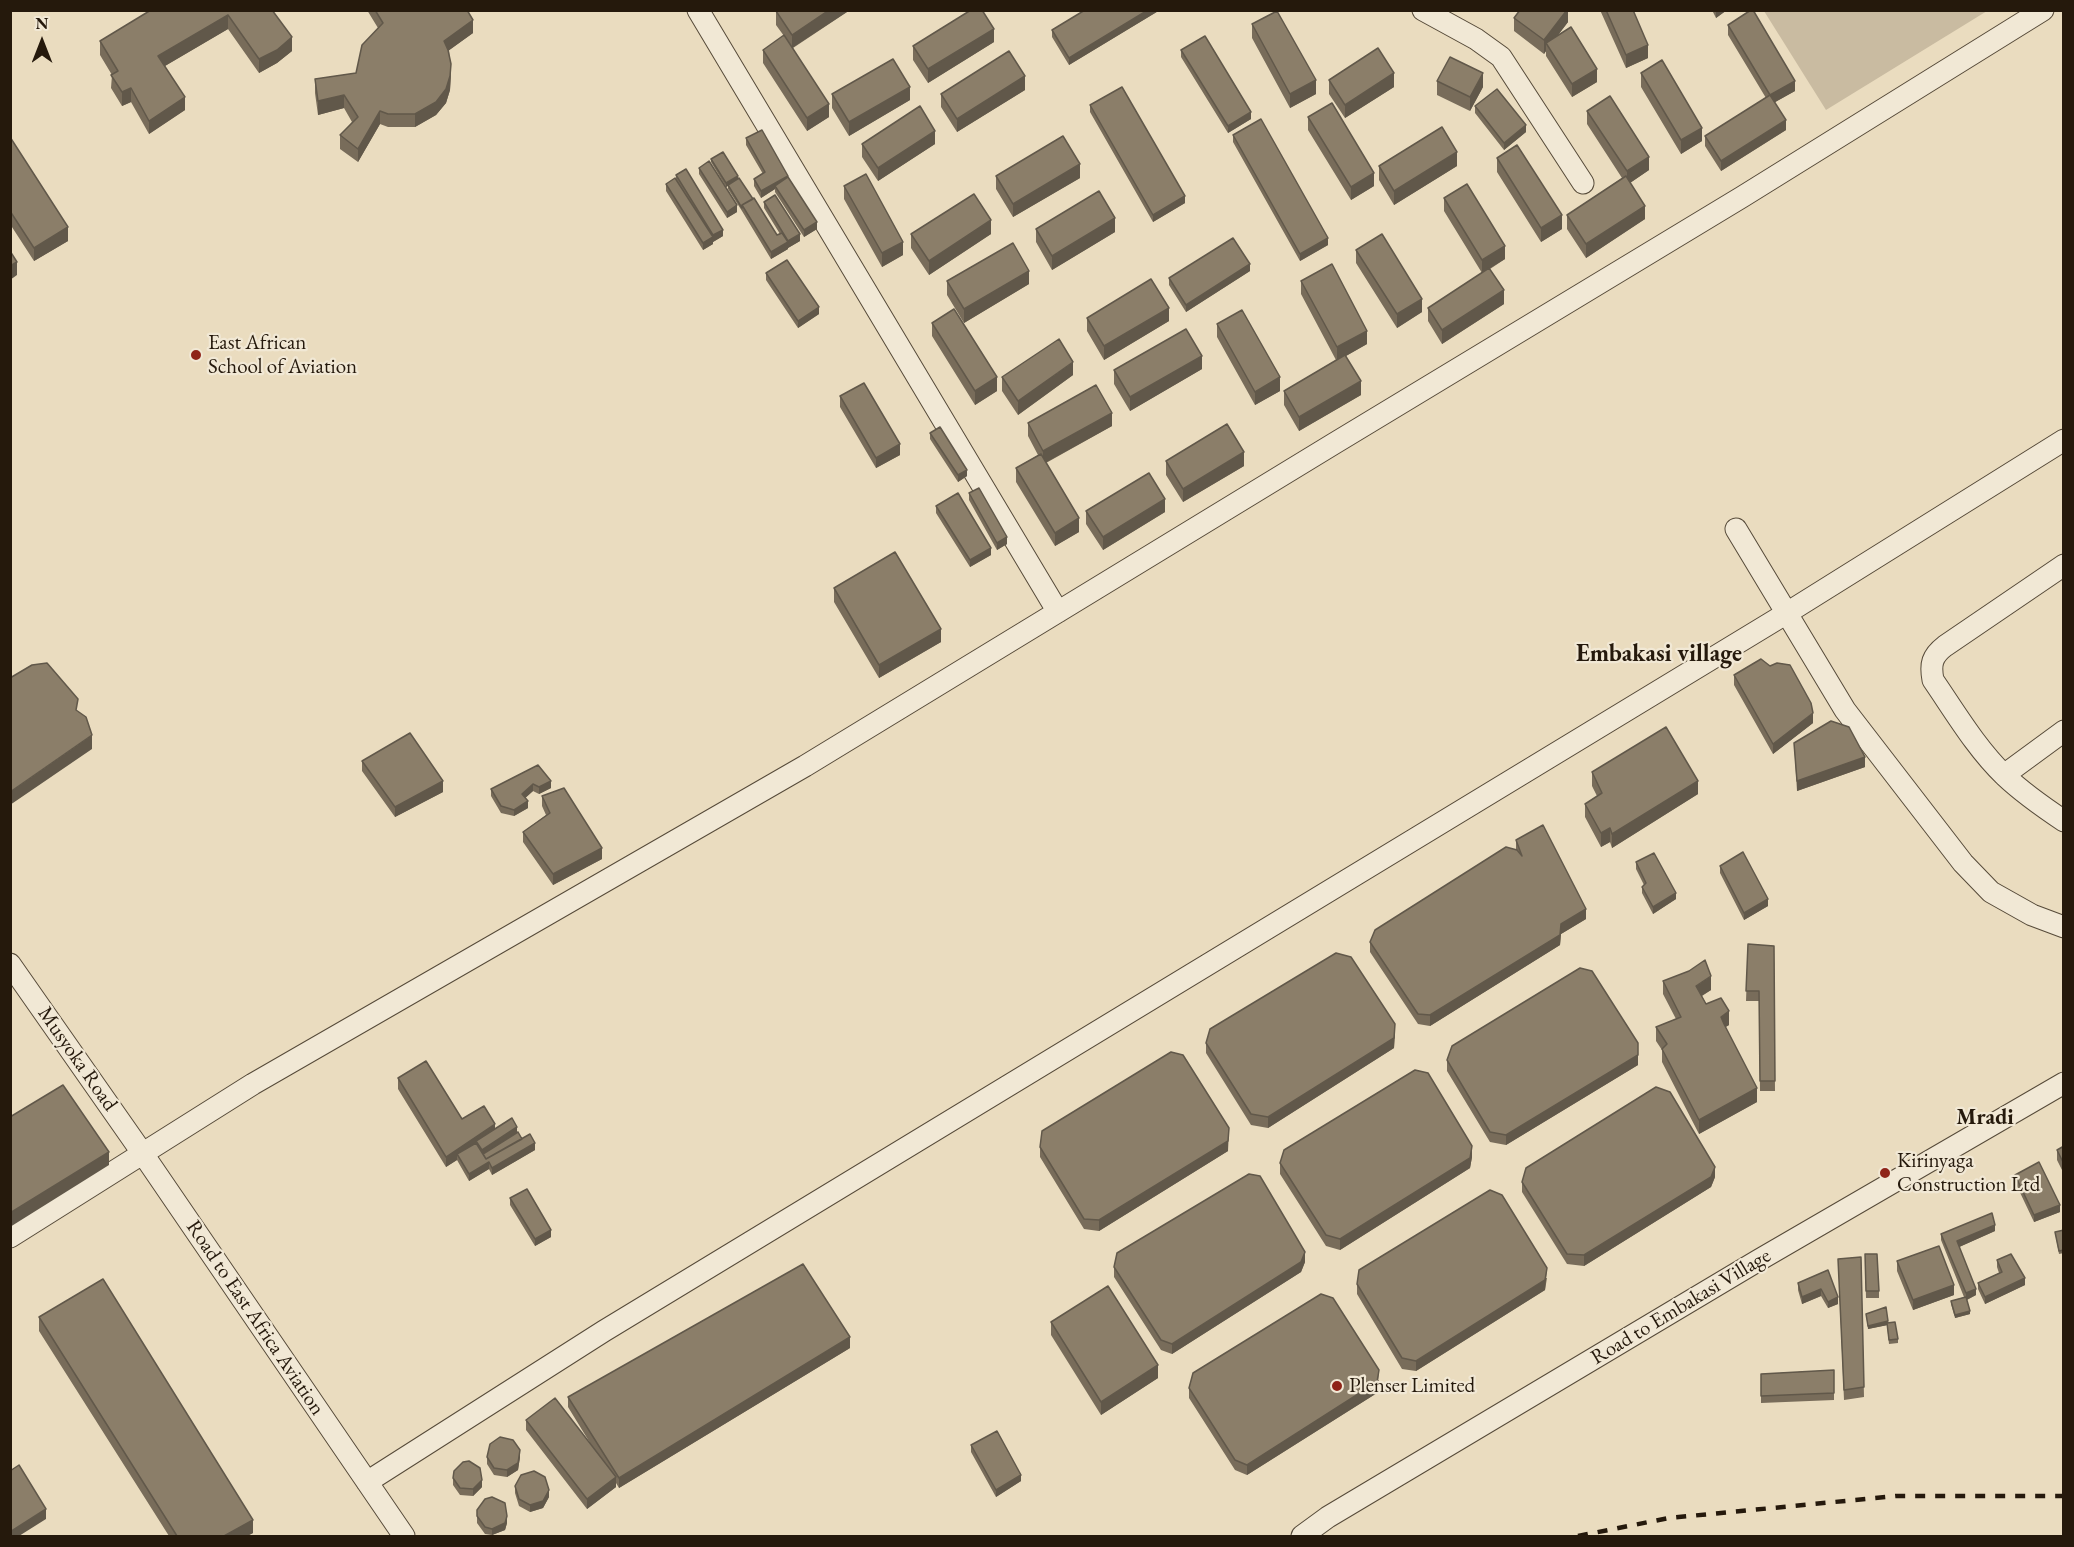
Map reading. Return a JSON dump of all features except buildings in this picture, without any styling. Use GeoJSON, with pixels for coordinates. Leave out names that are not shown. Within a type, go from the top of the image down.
{"type":"FeatureCollection","features":[{"type":"Feature","properties":{"kind":"street"},"geometry":{"type":"LineString","coordinates":[[698,10],[1058,612]]}},
{"type":"Feature","properties":{"kind":"street"},"geometry":{"type":"LineString","coordinates":[[1423,10],[1476,39],[1501,57],[1583,183]]}},
{"type":"Feature","properties":{"kind":"street"},"geometry":{"type":"LineString","coordinates":[[10,1237],[253,1084],[805,766],[1732,203],[2043,10]]}},
{"type":"Feature","properties":{"kind":"street"},"geometry":{"type":"LineString","coordinates":[[367,1482],[604,1331],[1787,613],[2064,440]]}},
{"type":"Feature","properties":{"kind":"street"},"geometry":{"type":"LineString","coordinates":[[1736,529],[1845,710],[1962,863],[1991,892],[2032,915],[2064,927]]}},
{"type":"Feature","properties":{"kind":"street"},"geometry":{"type":"LineString","coordinates":[[2064,565],[1945,646],[1932,660],[1933,680],[1975,741],[2004,775],[2036,802],[2064,821]]}},
{"type":"Feature","properties":{"kind":"street"},"geometry":{"type":"LineString","coordinates":[[2004,775],[2064,731]]}},
{"type":"Feature","properties":{"kind":"street","name":"Musyoka Road"},"geometry":{"type":"LineString","coordinates":[[10,964],[143,1154]]}},
{"type":"Feature","properties":{"kind":"street","name":"Road to Embakasi Village"},"geometry":{"type":"LineString","coordinates":[[1302,1536],[1328,1517],[1759,1260],[2064,1083]]}},
{"type":"Feature","properties":{"kind":"street","name":"Road to East Africa Aviation"},"geometry":{"type":"LineString","coordinates":[[143,1154],[404,1536]]}},
{"type":"Feature","properties":{"kind":"shaded area"},"geometry":{"type":"Polygon","coordinates":[[[1764,11],[1987,11],[1826,110],[1764,11]]]}},
{"type":"Feature","properties":{"kind":"railway"},"geometry":{"type":"LineString","coordinates":[[1578,1536],[1669,1518],[1896,1496],[2064,1496]]}},
{"type":"Feature","properties":{"kind":"place","name":"East African School of Aviation"},"geometry":{"type":"Point","coordinates":[196,355]}},
{"type":"Feature","properties":{"kind":"place","name":"Kirinyaga Construction Ltd"},"geometry":{"type":"Point","coordinates":[1885,1173]}},
{"type":"Feature","properties":{"kind":"place","name":"Plenser Limited"},"geometry":{"type":"Point","coordinates":[1337,1386]}},
{"type":"Feature","properties":{"kind":"district","name":"Embakasi village"},"geometry":{"type":"Point","coordinates":[1659,654]}},
{"type":"Feature","properties":{"kind":"district","name":"Mradi"},"geometry":{"type":"Point","coordinates":[1985,1118]}}]}
